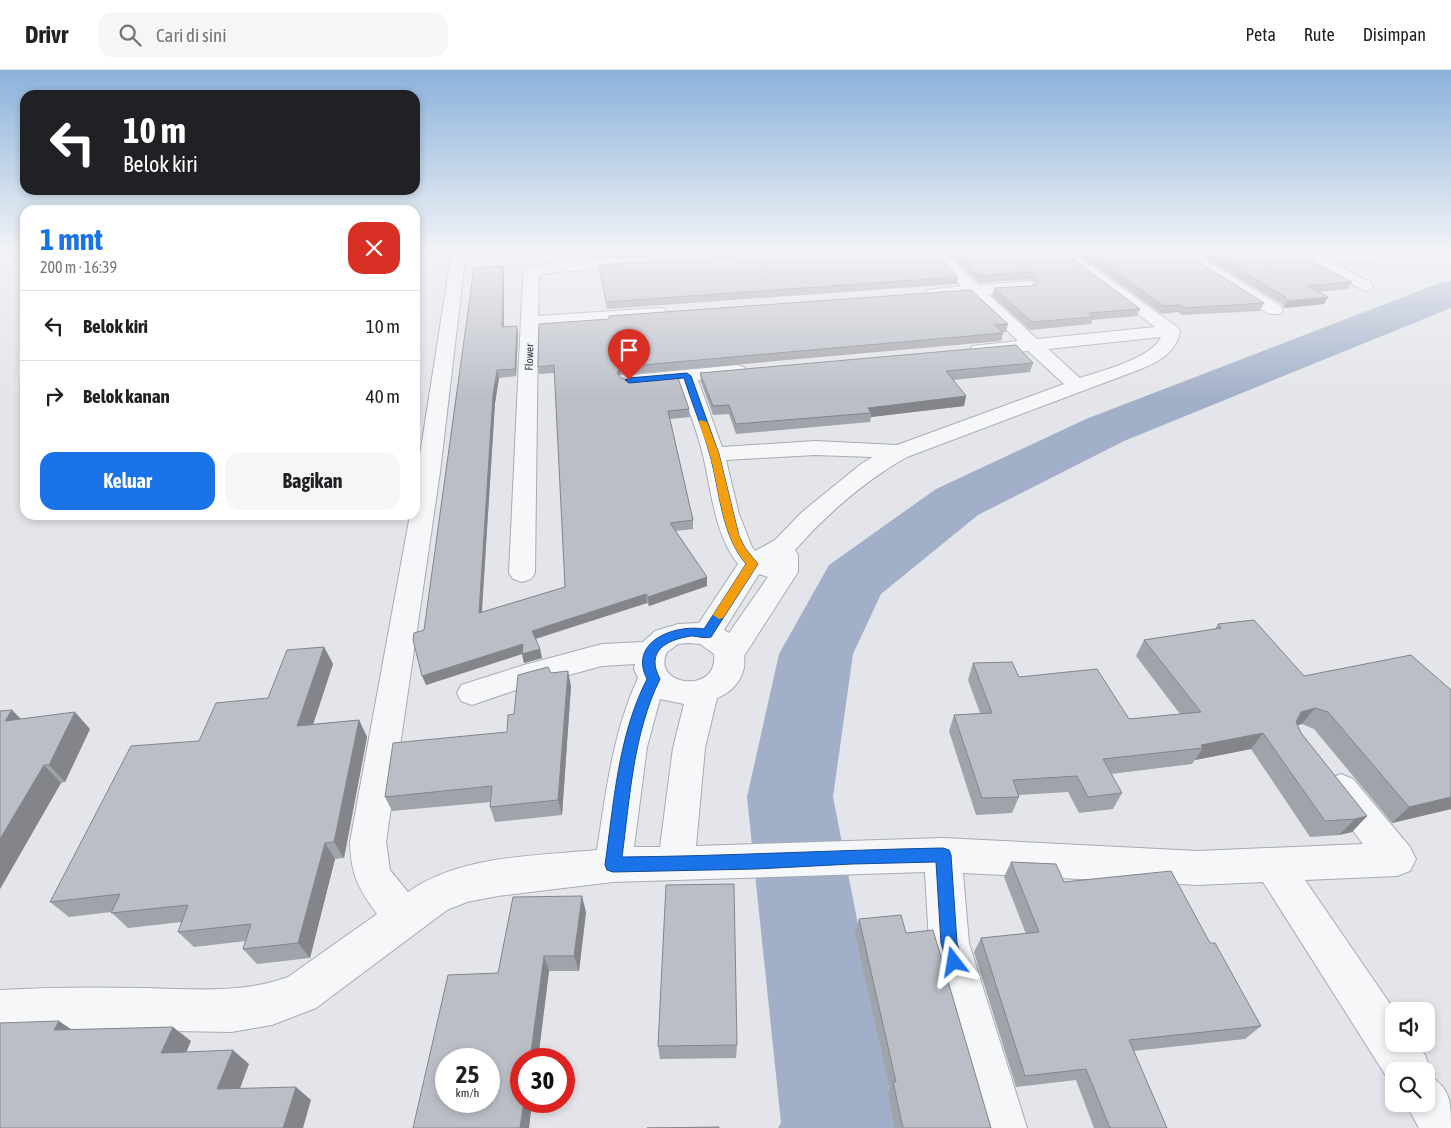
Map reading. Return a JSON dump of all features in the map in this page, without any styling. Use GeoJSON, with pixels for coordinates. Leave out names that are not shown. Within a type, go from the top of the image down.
{"type":"FeatureCollection","features":[{"type":"Feature","properties":{"kind":"street"},"geometry":{"type":"LineString","coordinates":[[404,918],[373,878],[369,861],[368,842],[428,482],[452,300]]}},
{"type":"Feature","properties":{"kind":"street","name":"Flower"},"geometry":{"type":"LineString","coordinates":[[522,573],[531,300]]}},
{"type":"Feature","properties":{"kind":"street"},"geometry":{"type":"LineString","coordinates":[[985,300],[1076,385]]}},
{"type":"Feature","properties":{"kind":"street"},"geometry":{"type":"LineString","coordinates":[[1129,300],[1171,331]]}},
{"type":"Feature","properties":{"kind":"street"},"geometry":{"type":"LineString","coordinates":[[1260,300],[1275,310]]}},
{"type":"Feature","properties":{"kind":"street"},"geometry":{"type":"LineString","coordinates":[[530,322],[678,311]]}},
{"type":"Feature","properties":{"kind":"street"},"geometry":{"type":"LineString","coordinates":[[963,351],[1171,331]]}},
{"type":"Feature","properties":{"kind":"street"},"geometry":{"type":"LineString","coordinates":[[472,693],[524,676],[602,655],[652,666],[666,689],[684,693],[703,692],[720,682],[730,669],[730,654],[811,517],[844,488],[869,469],[899,452],[1134,365],[1157,354],[1166,349],[1171,331]]}},
{"type":"Feature","properties":{"kind":"street"},"geometry":{"type":"LineString","coordinates":[[629,380],[756,370]]}},
{"type":"Feature","properties":{"kind":"street"},"geometry":{"type":"LineString","coordinates":[[687,376],[714,454],[734,536],[740,549],[752,564]]}},
{"type":"Feature","properties":{"kind":"street"},"geometry":{"type":"LineString","coordinates":[[714,454],[815,448],[899,452]]}},
{"type":"Feature","properties":{"kind":"street"},"geometry":{"type":"LineString","coordinates":[[707,634],[752,564],[785,559]]}},
{"type":"Feature","properties":{"kind":"street"},"geometry":{"type":"LineString","coordinates":[[613,865],[629,749],[658,643],[669,636],[694,632],[707,634],[722,642],[730,654]]}},
{"type":"Feature","properties":{"kind":"street"},"geometry":{"type":"LineString","coordinates":[[676,863],[689,748],[703,692]]}},
{"type":"Feature","properties":{"kind":"street"},"geometry":{"type":"LineString","coordinates":[[0,1011],[57,1008],[231,1011],[272,1004],[301,993],[433,897],[465,884],[498,878],[613,865],[943,855],[1198,868],[1397,860],[1319,762]]}},
{"type":"Feature","properties":{"kind":"street"},"geometry":{"type":"LineString","coordinates":[[943,855],[949,943],[1004,1128]]}},
{"type":"Feature","properties":{"kind":"street"},"geometry":{"type":"LineString","coordinates":[[1274,865],[1403,1062]]}},
{"type":"Feature","properties":{"kind":"street"},"geometry":{"type":"LineString","coordinates":[[1435,1112],[1446,1128]]}},
{"type":"Feature","properties":{"kind":"building"},"geometry":{"type":"Polygon","coordinates":[[[470,300],[502,300],[502,327],[517,326],[515,369],[497,370],[493,395],[479,613],[565,587],[554,365],[538,367],[539,324],[609,319],[609,316],[827,300],[982,300],[1008,324],[995,325],[1003,333],[620,367],[617,373],[621,378],[628,380],[677,375],[689,409],[668,411],[693,520],[670,523],[707,577],[648,597],[646,594],[532,631],[540,649],[522,654],[523,644],[422,676],[413,640],[414,633],[424,630],[470,300]]]}},
{"type":"Feature","properties":{"kind":"building"},"geometry":{"type":"Polygon","coordinates":[[[606,300],[629,300],[606,302],[606,300]]]}},
{"type":"Feature","properties":{"kind":"building"},"geometry":{"type":"Polygon","coordinates":[[[1008,300],[1128,300],[1140,309],[1089,313],[1093,317],[1032,322],[1008,300]]]}},
{"type":"Feature","properties":{"kind":"building"},"geometry":{"type":"Polygon","coordinates":[[[1156,300],[1260,300],[1264,303],[1185,308],[1180,305],[1164,306],[1156,300]]]}},
{"type":"Feature","properties":{"kind":"building"},"geometry":{"type":"Polygon","coordinates":[[[1016,345],[1033,363],[946,371],[966,396],[868,408],[871,413],[736,424],[729,405],[713,406],[700,373],[1016,345]]]}},
{"type":"Feature","properties":{"kind":"building"},"geometry":{"type":"Polygon","coordinates":[[[1254,620],[1304,676],[1411,655],[1451,690],[1451,797],[1409,807],[1328,712],[1315,708],[1301,712],[1296,722],[1301,733],[1367,816],[1355,819],[1325,821],[1263,733],[1201,745],[1203,748],[1103,759],[1122,793],[1088,797],[1077,776],[1013,780],[1019,797],[982,798],[954,715],[992,713],[973,663],[1012,662],[1019,677],[1097,669],[1129,719],[1201,712],[1144,640],[1221,628],[1218,624],[1254,620]]]}},
{"type":"Feature","properties":{"kind":"building"},"geometry":{"type":"Polygon","coordinates":[[[324,647],[297,726],[359,720],[334,842],[325,843],[298,943],[243,949],[251,924],[178,932],[188,905],[111,913],[120,894],[50,902],[131,746],[199,741],[216,703],[268,698],[287,650],[324,647]]]}},
{"type":"Feature","properties":{"kind":"building"},"geometry":{"type":"Polygon","coordinates":[[[548,667],[551,673],[568,671],[558,800],[490,807],[492,786],[385,797],[393,743],[507,732],[508,715],[514,714],[518,675],[548,667]]]}},
{"type":"Feature","properties":{"kind":"building"},"geometry":{"type":"Polygon","coordinates":[[[12,710],[5,721],[75,712],[49,765],[44,765],[0,839],[0,711],[12,710]]]}},
{"type":"Feature","properties":{"kind":"building"},"geometry":{"type":"Polygon","coordinates":[[[1011,862],[1056,864],[1064,882],[1171,871],[1210,943],[1215,943],[1261,1026],[1129,1040],[1167,1128],[1110,1128],[1086,1069],[1025,1076],[981,938],[1039,932],[1011,862]]]}},
{"type":"Feature","properties":{"kind":"building"},"geometry":{"type":"Polygon","coordinates":[[[734,884],[737,1045],[658,1046],[666,885],[734,884]]]}},
{"type":"Feature","properties":{"kind":"building"},"geometry":{"type":"Polygon","coordinates":[[[582,896],[574,956],[544,956],[531,1048],[510,1048],[510,1113],[522,1113],[520,1128],[413,1128],[448,975],[498,973],[513,897],[582,896]]]}},
{"type":"Feature","properties":{"kind":"building"},"geometry":{"type":"Polygon","coordinates":[[[901,915],[906,933],[933,930],[991,1128],[903,1128],[893,1082],[896,1082],[859,919],[901,915]]]}},
{"type":"Feature","properties":{"kind":"building"},"geometry":{"type":"Polygon","coordinates":[[[59,1021],[54,1030],[173,1027],[161,1053],[233,1050],[217,1089],[296,1087],[283,1128],[0,1128],[0,1023],[59,1021]]]}},
{"type":"Feature","properties":{"kind":"building"},"geometry":{"type":"Polygon","coordinates":[[[719,1127],[719,1128],[647,1128],[719,1127]]]}},
{"type":"Feature","properties":{"kind":"waterway"},"geometry":{"type":"LineString","coordinates":[[837,1128],[839,1123],[790,797],[816,654],[853,581],[957,502],[1105,430],[1432,300]]}},
{"type":"Feature","properties":{"kind":"slow traffic"},"geometry":{"type":"LineString","coordinates":[[703,422],[714,454],[727,514],[734,536],[740,549],[752,564],[719,615]]}},
{"type":"Feature","properties":{"kind":"route"},"geometry":{"type":"LineString","coordinates":[[629,380],[687,376],[714,454],[727,514],[734,536],[740,549],[752,564],[707,634],[694,632],[669,636],[658,643],[651,652],[648,661],[653,679],[643,700],[629,749],[613,865],[943,855],[949,943],[954,962]]}}]}
